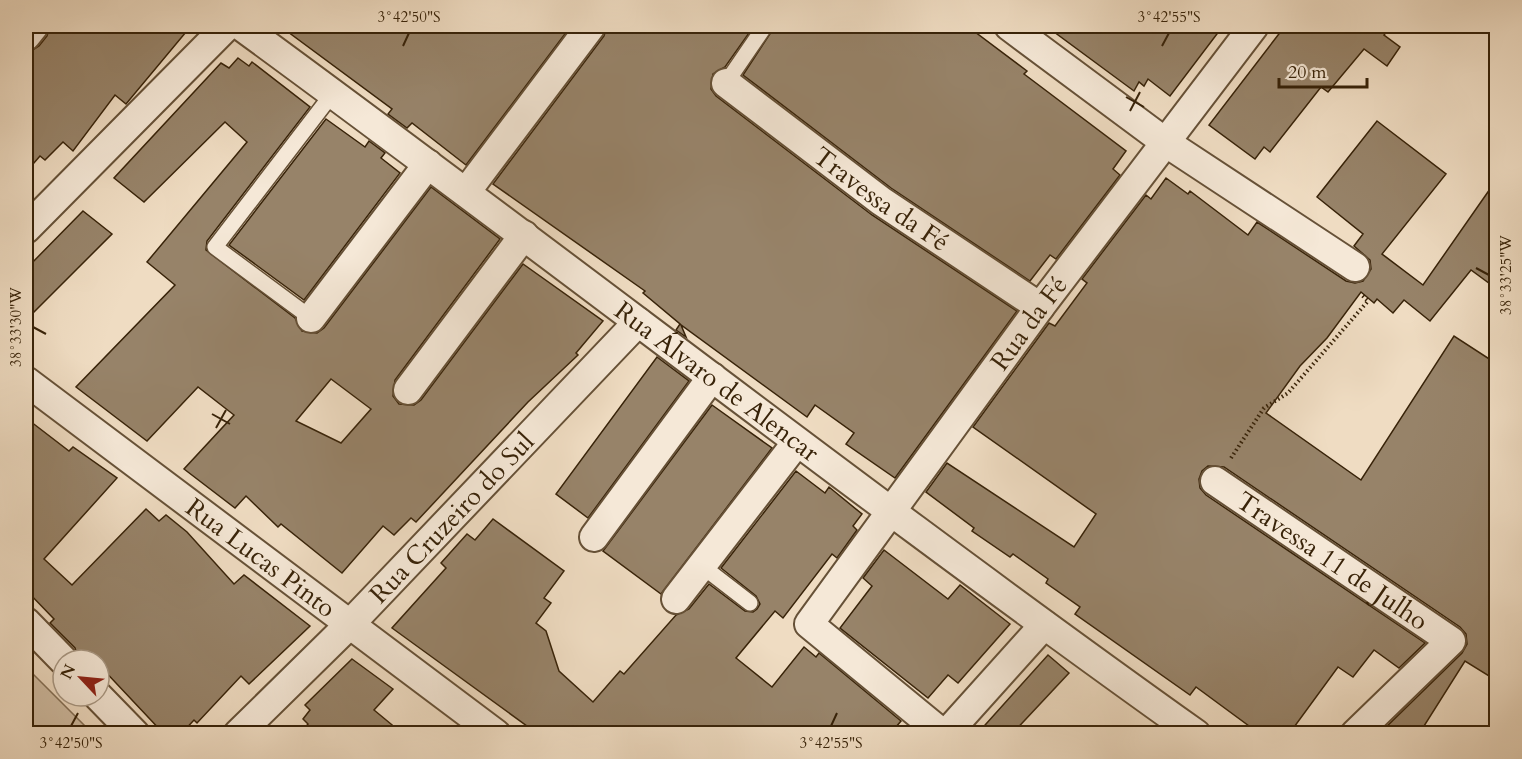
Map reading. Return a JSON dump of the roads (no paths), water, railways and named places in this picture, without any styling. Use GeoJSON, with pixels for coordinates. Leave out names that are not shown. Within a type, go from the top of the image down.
{"type":"FeatureCollection","features":[{"type":"Feature","properties":{"kind":"street"},"geometry":{"type":"LineString","coordinates":[[26,36],[34,26]]}},
{"type":"Feature","properties":{"kind":"street"},"geometry":{"type":"LineString","coordinates":[[26,229],[227,26]]}},
{"type":"Feature","properties":{"kind":"street","name":"Rua Álvaro de Alencar"},"geometry":{"type":"LineString","coordinates":[[241,26],[524,235],[796,442],[1044,626],[1196,734]]}},
{"type":"Feature","properties":{"kind":"street"},"geometry":{"type":"LineString","coordinates":[[466,192],[591,26]]}},
{"type":"Feature","properties":{"kind":"street","name":"Rua da Fé"},"geometry":{"type":"LineString","coordinates":[[944,734],[809,624],[1041,307],[1254,26]]}},
{"type":"Feature","properties":{"kind":"street"},"geometry":{"type":"LineString","coordinates":[[1018,28],[1165,142],[1355,267]]}},
{"type":"Feature","properties":{"kind":"street","name":"Travessa da Fé"},"geometry":{"type":"LineString","coordinates":[[726,83],[881,201],[1041,307]]}},
{"type":"Feature","properties":{"kind":"street"},"geometry":{"type":"LineString","coordinates":[[311,318],[428,164]]}},
{"type":"Feature","properties":{"kind":"street"},"geometry":{"type":"LineString","coordinates":[[408,390],[524,235]]}},
{"type":"Feature","properties":{"kind":"street","name":"Rua Cruzeiro do Sul"},"geometry":{"type":"LineString","coordinates":[[237,734],[351,623],[638,322]]}},
{"type":"Feature","properties":{"kind":"street"},"geometry":{"type":"LineString","coordinates":[[594,537],[712,377]]}},
{"type":"Feature","properties":{"kind":"street","name":"Rua Lucas Pinto"},"geometry":{"type":"LineString","coordinates":[[26,381],[496,734]]}},
{"type":"Feature","properties":{"kind":"street"},"geometry":{"type":"LineString","coordinates":[[676,599],[796,442]]}},
{"type":"Feature","properties":{"kind":"street","name":"Travessa 11 de Julho"},"geometry":{"type":"LineString","coordinates":[[1215,481],[1451,641],[1355,734]]}},
{"type":"Feature","properties":{"kind":"street"},"geometry":{"type":"LineString","coordinates":[[26,622],[51,648]]}},
{"type":"Feature","properties":{"kind":"street"},"geometry":{"type":"LineString","coordinates":[[944,734],[1044,626]]}},
{"type":"Feature","properties":{"kind":"street"},"geometry":{"type":"LineString","coordinates":[[110,708],[135,734]]}},
{"type":"Feature","properties":{"kind":"lane"},"geometry":{"type":"LineString","coordinates":[[726,83],[765,26]]}},
{"type":"Feature","properties":{"kind":"lane"},"geometry":{"type":"LineString","coordinates":[[311,318],[215,247],[333,93]]}},
{"type":"Feature","properties":{"kind":"lane"},"geometry":{"type":"LineString","coordinates":[[702,566],[750,603]]}}]}
